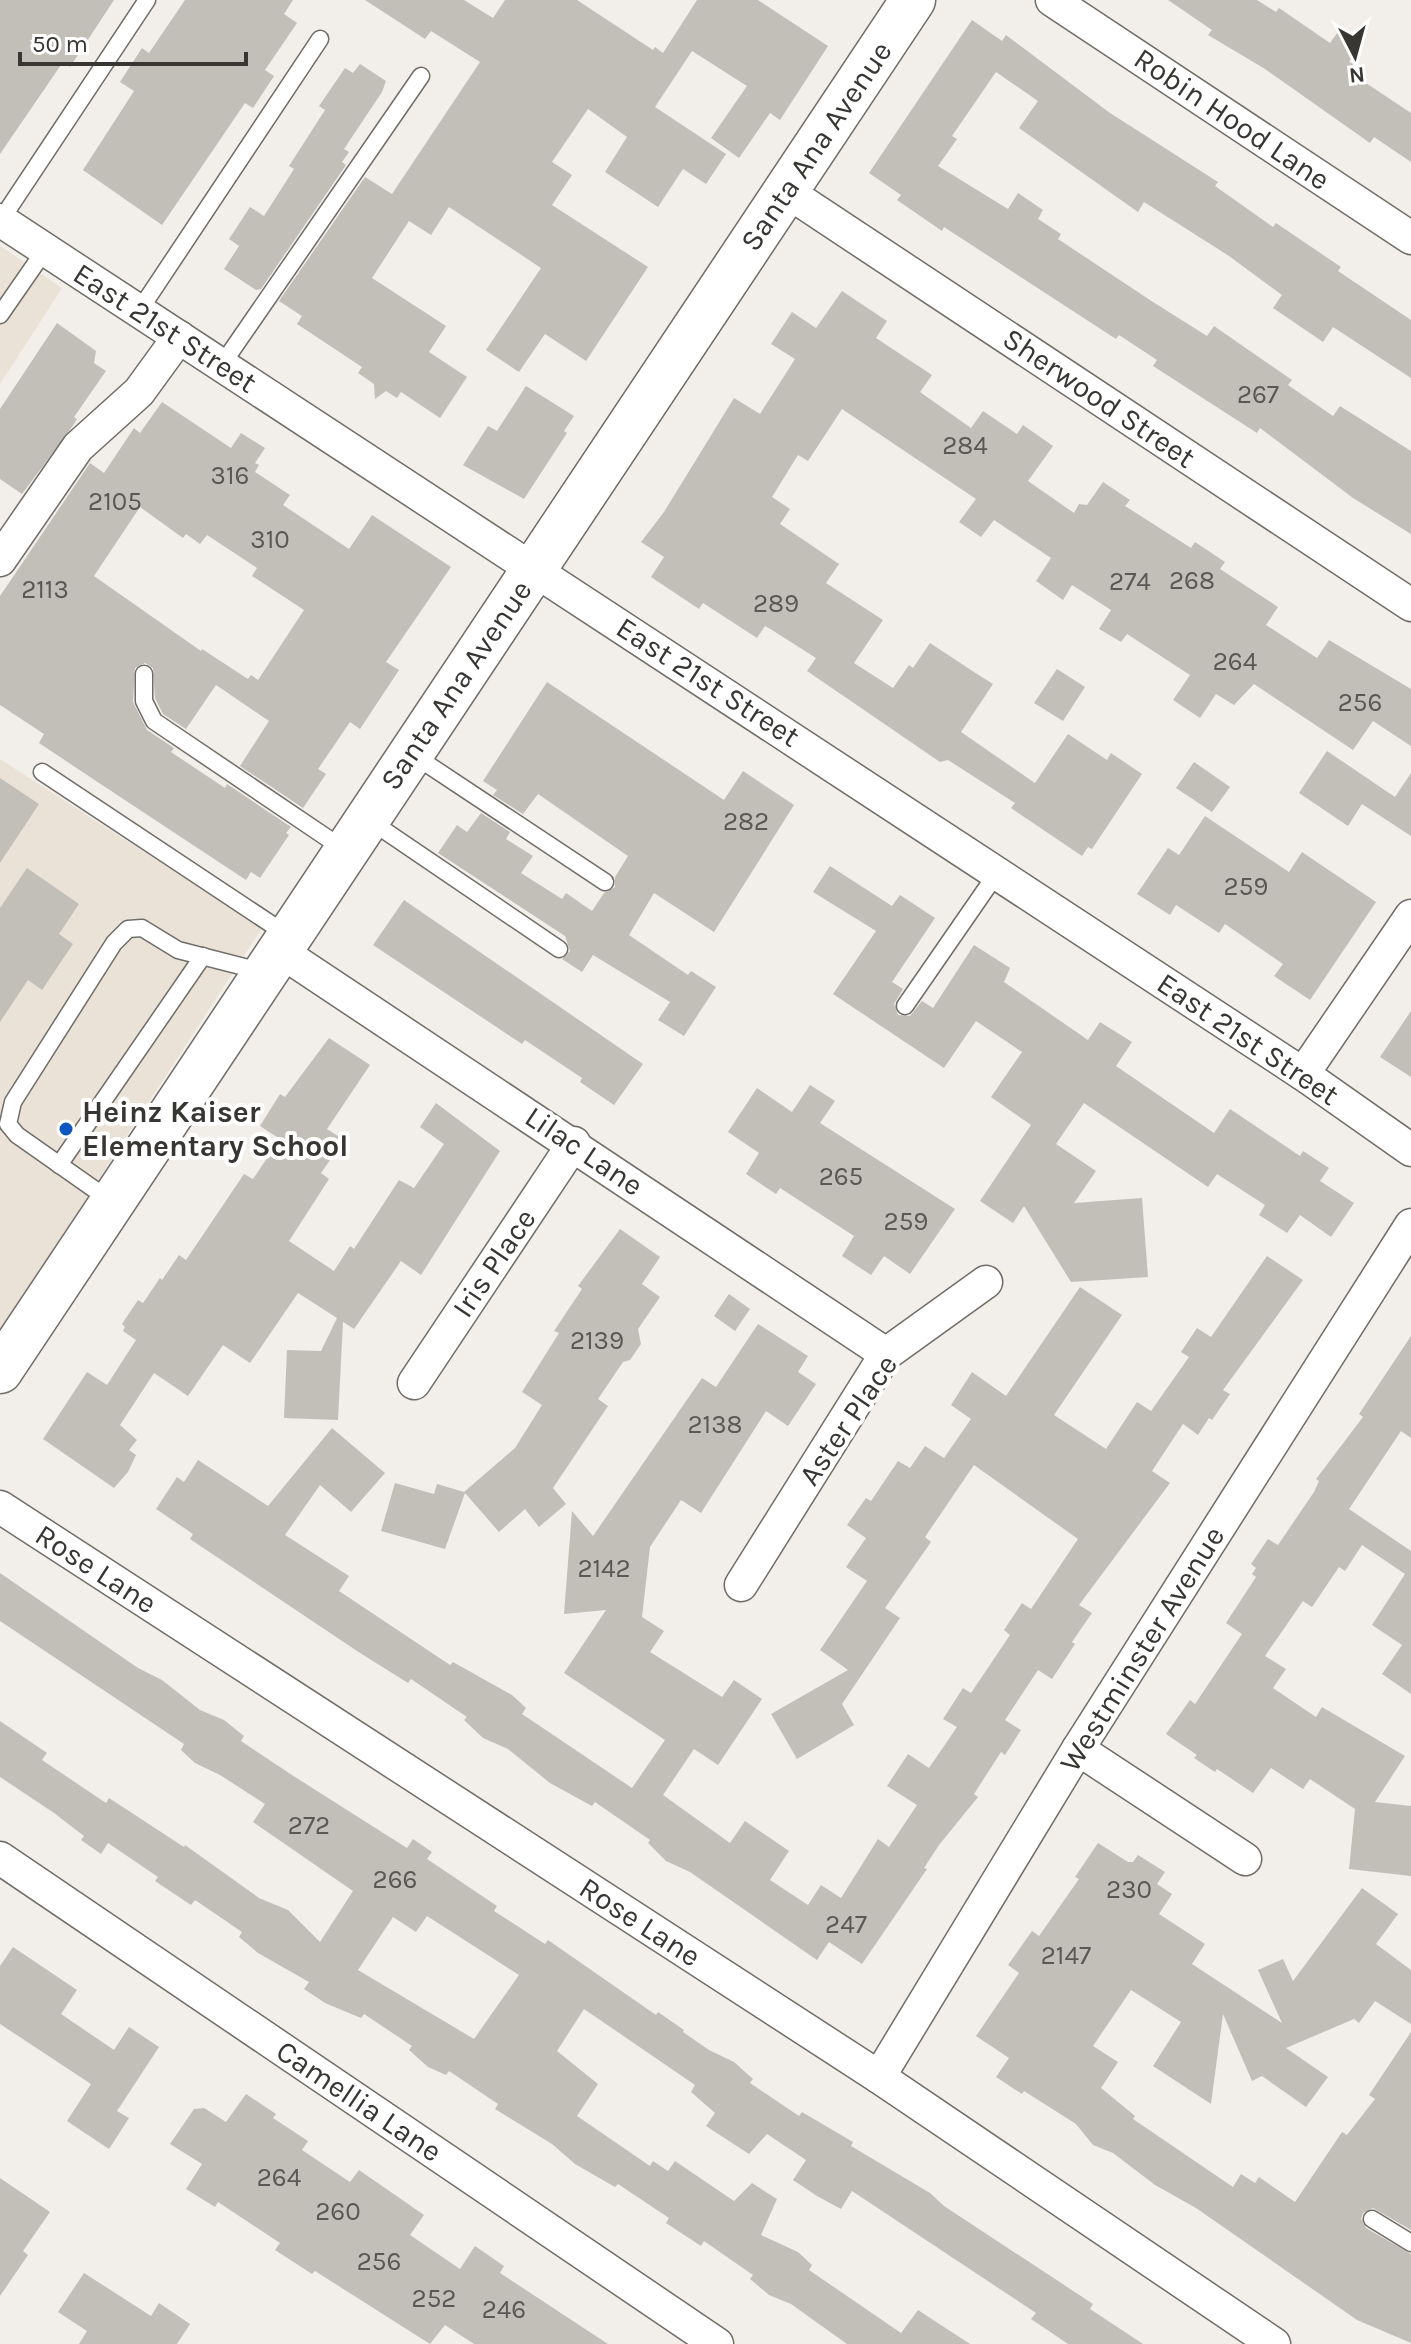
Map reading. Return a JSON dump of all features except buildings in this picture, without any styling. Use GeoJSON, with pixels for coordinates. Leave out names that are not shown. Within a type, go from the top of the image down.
{"type":"FeatureCollection","features":[{"type":"Feature","properties":{"kind":"street","name":"Robin Hood Lane"},"geometry":{"type":"LineString","coordinates":[[1052,0],[1411,238]]}},
{"type":"Feature","properties":{"kind":"street","name":"Santa Ana Avenue"},"geometry":{"type":"LineString","coordinates":[[0,1371],[786,191],[909,1]]}},
{"type":"Feature","properties":{"kind":"street","name":"Sherwood Street"},"geometry":{"type":"LineString","coordinates":[[786,191],[1411,605]]}},
{"type":"Feature","properties":{"kind":"street","name":"East 21st Street"},"geometry":{"type":"LineString","coordinates":[[0,220],[535,567],[1303,1074],[1411,1150]]}},
{"type":"Feature","properties":{"kind":"street"},"geometry":{"type":"LineString","coordinates":[[0,560],[78,447],[139,392],[179,337]]}},
{"type":"Feature","properties":{"kind":"street"},"geometry":{"type":"LineString","coordinates":[[1303,1074],[1411,916]]}},
{"type":"Feature","properties":{"kind":"street","name":"Lilac Lane"},"geometry":{"type":"LineString","coordinates":[[278,953],[574,1143],[886,1354]]}},
{"type":"Feature","properties":{"kind":"street","name":"Iris Place"},"geometry":{"type":"LineString","coordinates":[[414,1383],[574,1143]]}},
{"type":"Feature","properties":{"kind":"street","name":"Westminster Avenue"},"geometry":{"type":"LineString","coordinates":[[879,2077],[1078,1749],[1411,1225]]}},
{"type":"Feature","properties":{"kind":"street","name":"Aster Place"},"geometry":{"type":"LineString","coordinates":[[741,1585],[886,1354],[986,1282]]}},
{"type":"Feature","properties":{"kind":"street","name":"Rose Lane"},"geometry":{"type":"LineString","coordinates":[[0,1507],[879,2077],[1274,2344]]}},
{"type":"Feature","properties":{"kind":"street"},"geometry":{"type":"LineString","coordinates":[[1078,1749],[1245,1859]]}},
{"type":"Feature","properties":{"kind":"street","name":"Camellia Lane"},"geometry":{"type":"LineString","coordinates":[[0,1858],[717,2344]]}},
{"type":"Feature","properties":{"kind":"lane"},"geometry":{"type":"LineString","coordinates":[[0,220],[147,0]]}},
{"type":"Feature","properties":{"kind":"lane"},"geometry":{"type":"LineString","coordinates":[[139,311],[320,39]]}},
{"type":"Feature","properties":{"kind":"lane"},"geometry":{"type":"LineString","coordinates":[[221,366],[421,76]]}},
{"type":"Feature","properties":{"kind":"lane"},"geometry":{"type":"LineString","coordinates":[[0,315],[45,250]]}},
{"type":"Feature","properties":{"kind":"lane"},"geometry":{"type":"LineString","coordinates":[[144,674],[144,701],[154,721],[559,949]]}},
{"type":"Feature","properties":{"kind":"lane"},"geometry":{"type":"LineString","coordinates":[[411,754],[605,882]]}},
{"type":"Feature","properties":{"kind":"lane"},"geometry":{"type":"LineString","coordinates":[[42,772],[278,953]]}},
{"type":"Feature","properties":{"kind":"lane"},"geometry":{"type":"LineString","coordinates":[[905,1006],[997,873]]}},
{"type":"Feature","properties":{"kind":"lane"},"geometry":{"type":"LineString","coordinates":[[113,1202],[17,1135],[8,1124],[13,1102],[114,943],[128,929],[142,928],[178,950],[203,956],[278,953]]}},
{"type":"Feature","properties":{"kind":"lane"},"geometry":{"type":"LineString","coordinates":[[59,1165],[203,956]]}},
{"type":"Feature","properties":{"kind":"lane"},"geometry":{"type":"LineString","coordinates":[[1372,2219],[1411,2243]]}},
{"type":"Feature","properties":{"kind":"shaded area"},"geometry":{"type":"Polygon","coordinates":[[[0,246],[62,288],[0,384],[0,246]]]}},
{"type":"Feature","properties":{"kind":"shaded area","name":"Heinz Kaiser Elementary School"},"geometry":{"type":"Polygon","coordinates":[[[0,759],[262,928],[0,1331],[0,759]]]}},
{"type":"Feature","properties":{"kind":"place","name":"Heinz Kaiser Elementary School"},"geometry":{"type":"Point","coordinates":[66,1129]}}]}
